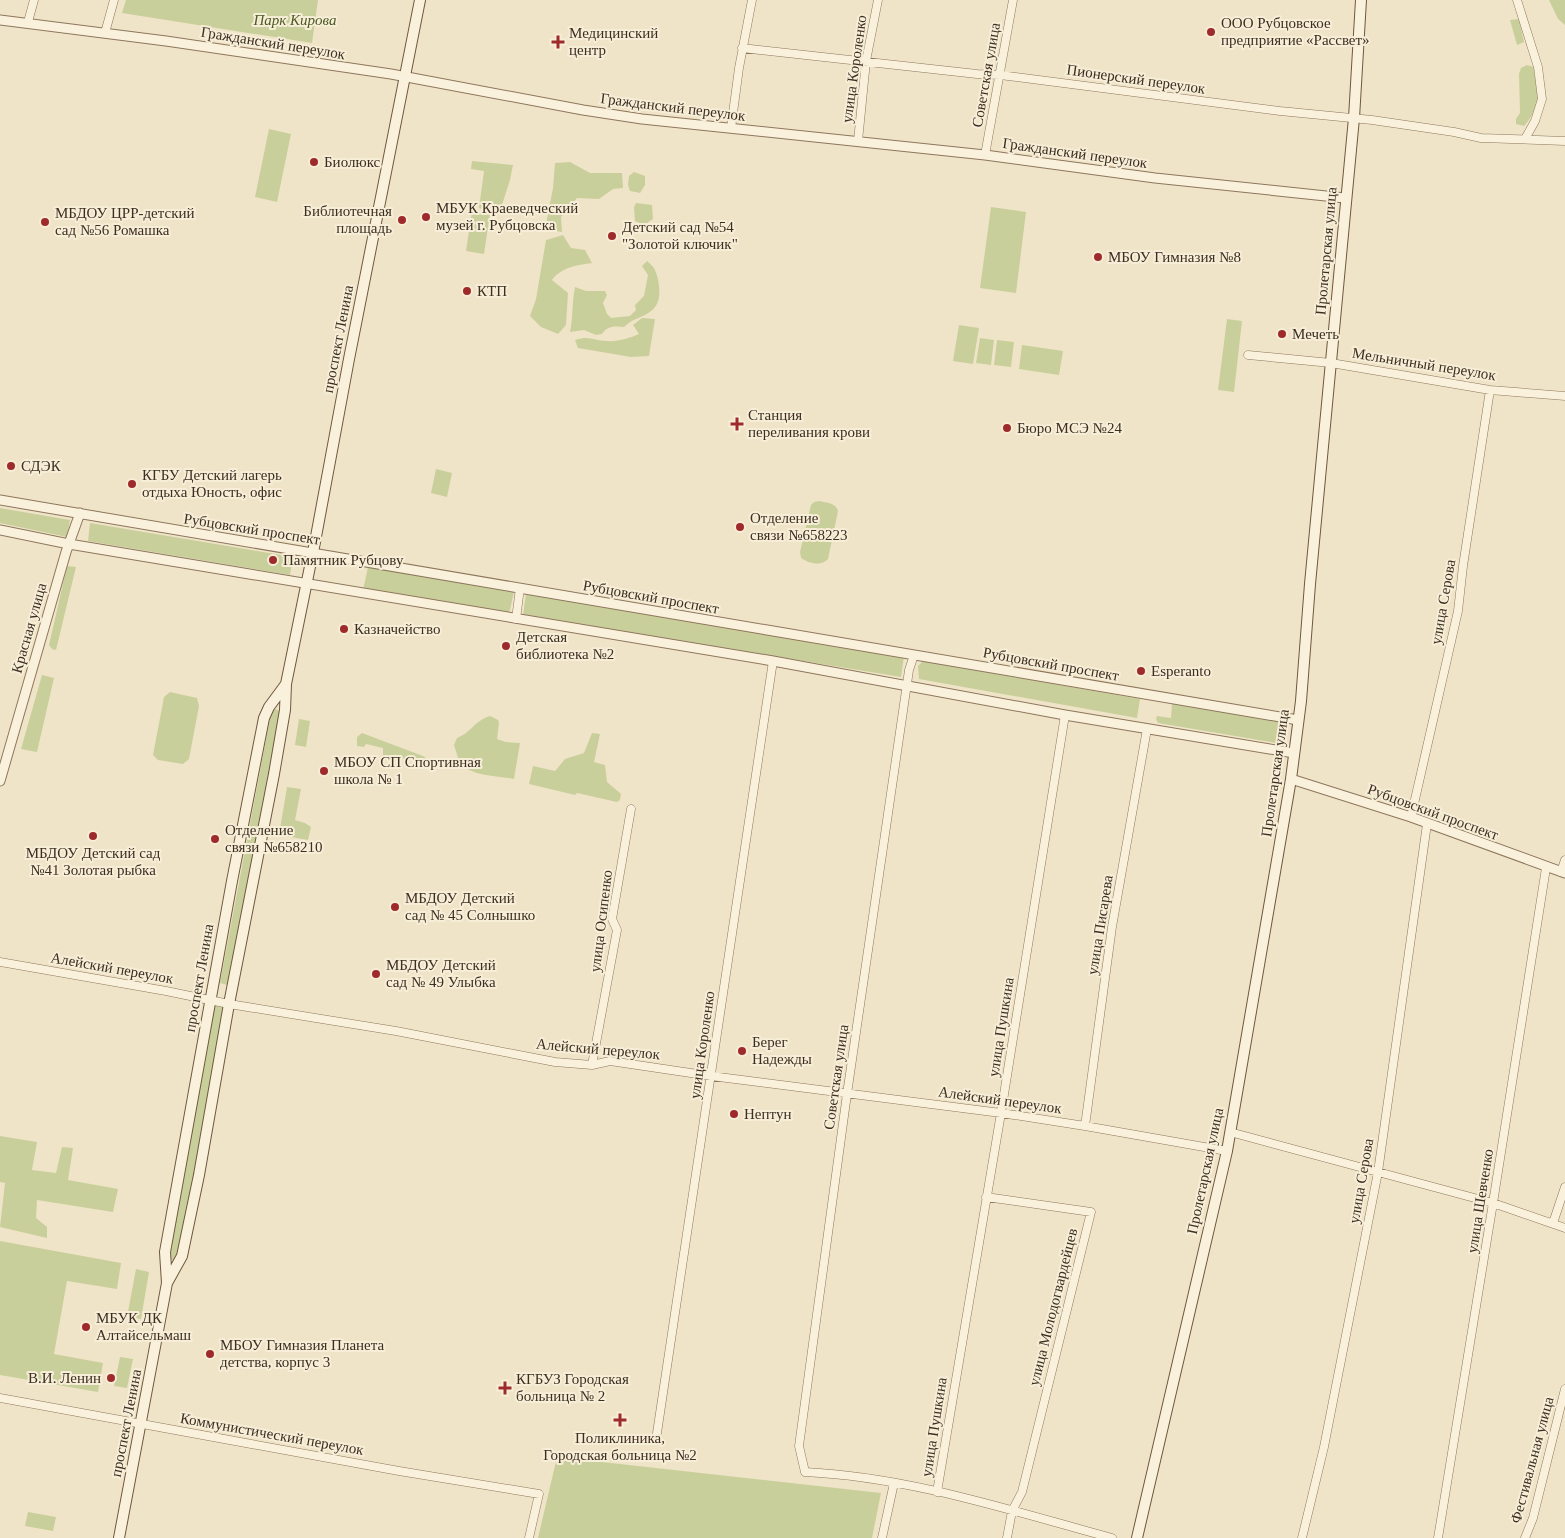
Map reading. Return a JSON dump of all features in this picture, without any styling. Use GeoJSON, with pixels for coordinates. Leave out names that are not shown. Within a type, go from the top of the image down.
{"type":"FeatureCollection","features":[{"type":"Feature","properties":{"kind":"main road","name":"проспект Ленина"},"geometry":{"type":"LineString","coordinates":[[167,1283],[182,1256],[199,1175],[229,1004],[274,774],[285,710],[286,684],[420,0]]}},
{"type":"Feature","properties":{"kind":"main road","name":"Пролетарская улица"},"geometry":{"type":"LineString","coordinates":[[1138,1538],[1227,1151],[1291,779],[1354,118],[1361,0]]}},
{"type":"Feature","properties":{"kind":"main road","name":"проспект Ленина"},"geometry":{"type":"LineString","coordinates":[[119,1538],[167,1283],[165,1256],[264,718],[269,707],[286,684]]}},
{"type":"Feature","properties":{"kind":"main road"},"geometry":{"type":"LineString","coordinates":[[269,707],[285,710]]}},
{"type":"Feature","properties":{"kind":"main road"},"geometry":{"type":"LineString","coordinates":[[165,1256],[174,1261],[180,1260]]}},
{"type":"Feature","properties":{"kind":"street"},"geometry":{"type":"LineString","coordinates":[[28,22],[34,0]]}},
{"type":"Feature","properties":{"kind":"street"},"geometry":{"type":"LineString","coordinates":[[105,33],[114,0]]}},
{"type":"Feature","properties":{"kind":"street"},"geometry":{"type":"LineString","coordinates":[[731,128],[742,48],[752,0]]}},
{"type":"Feature","properties":{"kind":"street","name":"улица Короленко"},"geometry":{"type":"LineString","coordinates":[[858,141],[866,61],[878,0]]}},
{"type":"Feature","properties":{"kind":"street","name":"Советская улица"},"geometry":{"type":"LineString","coordinates":[[985,155],[1013,0]]}},
{"type":"Feature","properties":{"kind":"street"},"geometry":{"type":"LineString","coordinates":[[1517,0],[1538,67],[1542,99],[1535,121],[1525,139]]}},
{"type":"Feature","properties":{"kind":"street","name":"Гражданский переулок"},"geometry":{"type":"LineString","coordinates":[[0,20],[28,22],[405,77],[642,119],[985,155],[1155,178],[1345,198]]}},
{"type":"Feature","properties":{"kind":"street","name":"Пионерский переулок"},"geometry":{"type":"LineString","coordinates":[[742,48],[1000,75],[1280,111],[1354,118],[1454,132],[1481,138],[1565,141]]}},
{"type":"Feature","properties":{"kind":"street","name":"Мельничный переулок"},"geometry":{"type":"LineString","coordinates":[[1248,355],[1331,363],[1490,390],[1565,396]]}},
{"type":"Feature","properties":{"kind":"street","name":"улица Серова"},"geometry":{"type":"LineString","coordinates":[[1411,817],[1458,611],[1463,566],[1490,390]]}},
{"type":"Feature","properties":{"kind":"street","name":"Рубцовский проспект"},"geometry":{"type":"LineString","coordinates":[[0,500],[1298,720]]}},
{"type":"Feature","properties":{"kind":"street","name":"Красная улица"},"geometry":{"type":"LineString","coordinates":[[0,781],[69,544],[80,513]]}},
{"type":"Feature","properties":{"kind":"street"},"geometry":{"type":"LineString","coordinates":[[0,530],[69,544],[773,661],[1065,715],[1294,753]]}},
{"type":"Feature","properties":{"kind":"street"},"geometry":{"type":"LineString","coordinates":[[516,619],[520,588]]}},
{"type":"Feature","properties":{"kind":"street","name":"Советская улица"},"geometry":{"type":"LineString","coordinates":[[894,1483],[842,1474],[805,1472],[799,1446],[847,1094],[907,685],[914,655]]}},
{"type":"Feature","properties":{"kind":"street","name":"улица Короленко"},"geometry":{"type":"LineString","coordinates":[[656,1432],[773,661]]}},
{"type":"Feature","properties":{"kind":"street","name":"улица Пушкина"},"geometry":{"type":"LineString","coordinates":[[937,1492],[1001,1113],[1065,715]]}},
{"type":"Feature","properties":{"kind":"street","name":"улица Писарева"},"geometry":{"type":"LineString","coordinates":[[1085,1126],[1112,927],[1147,729]]}},
{"type":"Feature","properties":{"kind":"street","name":"Рубцовский проспект"},"geometry":{"type":"LineString","coordinates":[[1291,779],[1411,817],[1546,868],[1563,872]]}},
{"type":"Feature","properties":{"kind":"street","name":"улица Осипенко"},"geometry":{"type":"LineString","coordinates":[[592,1065],[617,930],[612,919],[631,809]]}},
{"type":"Feature","properties":{"kind":"street","name":"улица Серова"},"geometry":{"type":"LineString","coordinates":[[1302,1538],[1324,1447],[1378,1172],[1427,824]]}},
{"type":"Feature","properties":{"kind":"street"},"geometry":{"type":"LineString","coordinates":[[1563,872],[1565,860]]}},
{"type":"Feature","properties":{"kind":"street","name":"улица Шевченко"},"geometry":{"type":"LineString","coordinates":[[1438,1538],[1494,1203],[1546,868]]}},
{"type":"Feature","properties":{"kind":"street","name":"Алейский переулок"},"geometry":{"type":"LineString","coordinates":[[0,962],[229,1004],[396,1031],[555,1062],[592,1065],[610,1061],[711,1076],[1001,1113],[1227,1151]]}},
{"type":"Feature","properties":{"kind":"street"},"geometry":{"type":"LineString","coordinates":[[1230,1132],[1494,1203],[1565,1228]]}},
{"type":"Feature","properties":{"kind":"street"},"geometry":{"type":"LineString","coordinates":[[1553,1223],[1565,1187]]}},
{"type":"Feature","properties":{"kind":"street","name":"улица Молодогвардейцев"},"geometry":{"type":"LineString","coordinates":[[986,1197],[1091,1212],[1022,1492],[1012,1511]]}},
{"type":"Feature","properties":{"kind":"street","name":"Фестивальная улица"},"geometry":{"type":"LineString","coordinates":[[1525,1538],[1533,1518],[1565,1389]]}},
{"type":"Feature","properties":{"kind":"street","name":"Коммунистический переулок"},"geometry":{"type":"LineString","coordinates":[[0,1398],[399,1471],[539,1494],[529,1538]]}},
{"type":"Feature","properties":{"kind":"street"},"geometry":{"type":"LineString","coordinates":[[882,1538],[894,1483],[937,1492],[1112,1538]]}},
{"type":"Feature","properties":{"kind":"street"},"geometry":{"type":"LineString","coordinates":[[1007,1538],[1012,1511]]}},
{"type":"Feature","properties":{"kind":"green space","name":"Парк Кирова"},"geometry":{"type":"Polygon","coordinates":[[[126,0],[318,0],[312,43],[122,13],[126,0]]]}},
{"type":"Feature","properties":{"kind":"green space"},"geometry":{"type":"Polygon","coordinates":[[[1549,0],[1565,0],[1565,25],[1558,19],[1549,0]]]}},
{"type":"Feature","properties":{"kind":"green space"},"geometry":{"type":"Polygon","coordinates":[[[1519,19],[1524,42],[1517,45],[1510,20],[1519,19]]]}},
{"type":"Feature","properties":{"kind":"green space"},"geometry":{"type":"Polygon","coordinates":[[[1527,65],[1534,67],[1538,88],[1538,101],[1535,110],[1524,126],[1516,124],[1516,119],[1520,113],[1519,74],[1521,68],[1527,65]]]}},
{"type":"Feature","properties":{"kind":"green space"},"geometry":{"type":"Polygon","coordinates":[[[269,129],[291,134],[277,202],[255,197],[269,129]]]}},
{"type":"Feature","properties":{"kind":"green space"},"geometry":{"type":"Polygon","coordinates":[[[472,161],[513,165],[499,214],[479,208],[484,171],[471,169],[472,161]]]}},
{"type":"Feature","properties":{"kind":"green space"},"geometry":{"type":"Polygon","coordinates":[[[570,162],[590,173],[622,173],[623,188],[613,189],[599,199],[577,198],[561,217],[562,232],[545,229],[553,188],[555,163],[570,162]]]}},
{"type":"Feature","properties":{"kind":"green space"},"geometry":{"type":"Polygon","coordinates":[[[634,172],[645,176],[645,185],[640,193],[630,191],[628,185],[629,176],[634,172]]]}},
{"type":"Feature","properties":{"kind":"green space"},"geometry":{"type":"Polygon","coordinates":[[[636,203],[652,205],[653,219],[644,225],[635,221],[634,207],[636,203]]]}},
{"type":"Feature","properties":{"kind":"green space"},"geometry":{"type":"Polygon","coordinates":[[[991,207],[1026,212],[1016,293],[980,288],[991,207]]]}},
{"type":"Feature","properties":{"kind":"green space"},"geometry":{"type":"Polygon","coordinates":[[[472,211],[490,214],[484,254],[466,251],[472,211]]]}},
{"type":"Feature","properties":{"kind":"green space"},"geometry":{"type":"Polygon","coordinates":[[[563,235],[571,248],[585,250],[592,263],[565,269],[552,280],[568,293],[566,325],[558,334],[541,327],[530,316],[536,299],[546,240],[563,235]]]}},
{"type":"Feature","properties":{"kind":"green space"},"geometry":{"type":"Polygon","coordinates":[[[647,261],[657,275],[659,286],[659,298],[651,311],[631,321],[624,327],[612,327],[606,329],[602,334],[596,335],[584,330],[570,332],[575,287],[586,291],[605,291],[607,295],[603,303],[607,314],[611,318],[630,316],[636,310],[635,305],[644,296],[648,275],[642,266],[647,261]]]}},
{"type":"Feature","properties":{"kind":"green space"},"geometry":{"type":"Polygon","coordinates":[[[642,318],[655,319],[649,356],[631,357],[578,348],[575,340],[588,338],[615,341],[639,334],[633,325],[642,318]]]}},
{"type":"Feature","properties":{"kind":"green space"},"geometry":{"type":"Polygon","coordinates":[[[1227,319],[1242,321],[1234,392],[1218,390],[1227,319]]]}},
{"type":"Feature","properties":{"kind":"green space"},"geometry":{"type":"Polygon","coordinates":[[[959,325],[979,328],[973,364],[953,361],[959,325]]]}},
{"type":"Feature","properties":{"kind":"green space"},"geometry":{"type":"Polygon","coordinates":[[[980,338],[994,340],[991,365],[976,363],[980,338]]]}},
{"type":"Feature","properties":{"kind":"green space"},"geometry":{"type":"Polygon","coordinates":[[[997,340],[1014,342],[1011,367],[994,365],[997,340]]]}},
{"type":"Feature","properties":{"kind":"green space"},"geometry":{"type":"Polygon","coordinates":[[[1022,345],[1063,351],[1059,375],[1019,369],[1022,345]]]}},
{"type":"Feature","properties":{"kind":"green space"},"geometry":{"type":"Polygon","coordinates":[[[436,469],[452,473],[447,497],[431,493],[436,469]]]}},
{"type":"Feature","properties":{"kind":"green space"},"geometry":{"type":"Polygon","coordinates":[[[820,501],[833,505],[838,511],[828,559],[822,563],[814,563],[801,558],[800,552],[811,505],[814,502],[820,501]]]}},
{"type":"Feature","properties":{"kind":"green space"},"geometry":{"type":"Polygon","coordinates":[[[0,508],[70,520],[67,537],[0,523],[0,508]]]}},
{"type":"Feature","properties":{"kind":"green space"},"geometry":{"type":"Polygon","coordinates":[[[90,523],[293,557],[290,575],[88,541],[90,523]]]}},
{"type":"Feature","properties":{"kind":"green space"},"geometry":{"type":"Polygon","coordinates":[[[67,566],[76,567],[56,650],[52,649],[49,645],[67,566]]]}},
{"type":"Feature","properties":{"kind":"green space"},"geometry":{"type":"Polygon","coordinates":[[[368,567],[514,592],[509,614],[363,590],[368,567]]]}},
{"type":"Feature","properties":{"kind":"green space"},"geometry":{"type":"Polygon","coordinates":[[[526,594],[904,656],[901,677],[523,615],[526,594]]]}},
{"type":"Feature","properties":{"kind":"green space"},"geometry":{"type":"Polygon","coordinates":[[[923,661],[1140,699],[1137,718],[919,679],[918,666],[923,661]]]}},
{"type":"Feature","properties":{"kind":"green space"},"geometry":{"type":"Polygon","coordinates":[[[42,675],[54,678],[37,752],[21,749],[42,675]]]}},
{"type":"Feature","properties":{"kind":"green space"},"geometry":{"type":"Polygon","coordinates":[[[170,692],[197,698],[199,706],[189,759],[183,764],[158,760],[153,755],[164,697],[170,692]]]}},
{"type":"Feature","properties":{"kind":"green space"},"geometry":{"type":"Polygon","coordinates":[[[1172,703],[1276,719],[1281,722],[1283,736],[1276,743],[1158,723],[1157,716],[1171,718],[1172,703]]]}},
{"type":"Feature","properties":{"kind":"green space"},"geometry":{"type":"Polygon","coordinates":[[[275,709],[280,713],[231,986],[220,983],[271,713],[275,709]]]}},
{"type":"Feature","properties":{"kind":"green space"},"geometry":{"type":"Polygon","coordinates":[[[490,716],[498,720],[499,723],[497,739],[520,743],[514,779],[471,771],[461,763],[458,756],[454,745],[457,738],[490,716]]]}},
{"type":"Feature","properties":{"kind":"green space"},"geometry":{"type":"Polygon","coordinates":[[[299,719],[310,721],[306,747],[295,745],[299,719]]]}},
{"type":"Feature","properties":{"kind":"green space"},"geometry":{"type":"Polygon","coordinates":[[[362,733],[423,756],[426,758],[425,761],[383,756],[383,748],[366,744],[364,747],[357,746],[357,737],[362,733]]]}},
{"type":"Feature","properties":{"kind":"green space"},"geometry":{"type":"Polygon","coordinates":[[[592,733],[600,734],[594,762],[605,765],[607,782],[621,794],[620,800],[617,802],[577,793],[575,795],[529,784],[533,766],[555,771],[565,759],[584,753],[592,733]]]}},
{"type":"Feature","properties":{"kind":"green space"},"geometry":{"type":"Polygon","coordinates":[[[287,787],[301,789],[295,820],[311,827],[308,840],[279,835],[287,787]]]}},
{"type":"Feature","properties":{"kind":"green space"},"geometry":{"type":"Polygon","coordinates":[[[213,1005],[226,1008],[179,1258],[175,1261],[170,1259],[167,1253],[213,1005]]]}},
{"type":"Feature","properties":{"kind":"green space"},"geometry":{"type":"Polygon","coordinates":[[[0,1136],[37,1142],[32,1170],[56,1173],[62,1147],[73,1148],[68,1180],[118,1189],[113,1212],[37,1200],[36,1218],[47,1227],[47,1238],[0,1227],[5,1183],[0,1182],[0,1136]]]}},
{"type":"Feature","properties":{"kind":"green space"},"geometry":{"type":"Polygon","coordinates":[[[0,1241],[121,1263],[117,1289],[67,1281],[54,1354],[103,1363],[98,1392],[0,1375],[0,1241]]]}},
{"type":"Feature","properties":{"kind":"green space"},"geometry":{"type":"Polygon","coordinates":[[[136,1269],[149,1272],[141,1319],[127,1317],[136,1269]]]}},
{"type":"Feature","properties":{"kind":"green space"},"geometry":{"type":"Polygon","coordinates":[[[120,1357],[133,1359],[127,1388],[114,1386],[120,1357]]]}},
{"type":"Feature","properties":{"kind":"green space"},"geometry":{"type":"Polygon","coordinates":[[[557,1457],[881,1493],[872,1538],[538,1538],[557,1457]]]}},
{"type":"Feature","properties":{"kind":"green space"},"geometry":{"type":"Polygon","coordinates":[[[28,1512],[56,1517],[53,1531],[25,1526],[28,1512]]]}},
{"type":"Feature","properties":{"kind":"place","name":"ООО Рубцовское предприятие «Рассвет»"},"geometry":{"type":"Point","coordinates":[1211,32]}},
{"type":"Feature","properties":{"kind":"place","name":"Медицинский центр"},"geometry":{"type":"Point","coordinates":[558,42]}},
{"type":"Feature","properties":{"kind":"place","name":"Биолюкс"},"geometry":{"type":"Point","coordinates":[314,162]}},
{"type":"Feature","properties":{"kind":"place","name":"МБУК Краеведческий музей г. Рубцовска"},"geometry":{"type":"Point","coordinates":[426,217]}},
{"type":"Feature","properties":{"kind":"place","name":"Библиотечная площадь"},"geometry":{"type":"Point","coordinates":[402,220]}},
{"type":"Feature","properties":{"kind":"place","name":"МБДОУ ЦРР-детский сад №56 Ромашка"},"geometry":{"type":"Point","coordinates":[45,222]}},
{"type":"Feature","properties":{"kind":"place","name":"Детский сад №54 \"Золотой ключик\""},"geometry":{"type":"Point","coordinates":[612,236]}},
{"type":"Feature","properties":{"kind":"place","name":"МБОУ Гимназия №8"},"geometry":{"type":"Point","coordinates":[1098,257]}},
{"type":"Feature","properties":{"kind":"place","name":"КТП"},"geometry":{"type":"Point","coordinates":[467,291]}},
{"type":"Feature","properties":{"kind":"place","name":"Мечеть"},"geometry":{"type":"Point","coordinates":[1282,334]}},
{"type":"Feature","properties":{"kind":"place","name":"Станция переливания крови"},"geometry":{"type":"Point","coordinates":[737,424]}},
{"type":"Feature","properties":{"kind":"place","name":"Бюро МСЭ №24"},"geometry":{"type":"Point","coordinates":[1007,428]}},
{"type":"Feature","properties":{"kind":"place","name":"СДЭК"},"geometry":{"type":"Point","coordinates":[11,466]}},
{"type":"Feature","properties":{"kind":"place","name":"КГБУ Детский лагерь отдыха Юность, офис"},"geometry":{"type":"Point","coordinates":[132,484]}},
{"type":"Feature","properties":{"kind":"place","name":"Отделение связи №658223"},"geometry":{"type":"Point","coordinates":[740,527]}},
{"type":"Feature","properties":{"kind":"place","name":"Памятник Рубцову"},"geometry":{"type":"Point","coordinates":[273,560]}},
{"type":"Feature","properties":{"kind":"place","name":"Казначейство"},"geometry":{"type":"Point","coordinates":[344,629]}},
{"type":"Feature","properties":{"kind":"place","name":"Детская библиотека №2"},"geometry":{"type":"Point","coordinates":[506,646]}},
{"type":"Feature","properties":{"kind":"place","name":"Esperanto"},"geometry":{"type":"Point","coordinates":[1141,671]}},
{"type":"Feature","properties":{"kind":"place","name":"МБОУ СП Спортивная школа № 1"},"geometry":{"type":"Point","coordinates":[324,771]}},
{"type":"Feature","properties":{"kind":"place","name":"МБДОУ Детский сад №41 Золотая рыбка"},"geometry":{"type":"Point","coordinates":[93,836]}},
{"type":"Feature","properties":{"kind":"place","name":"Отделение связи №658210"},"geometry":{"type":"Point","coordinates":[215,839]}},
{"type":"Feature","properties":{"kind":"place","name":"МБДОУ Детский сад № 45 Солнышко"},"geometry":{"type":"Point","coordinates":[395,907]}},
{"type":"Feature","properties":{"kind":"place","name":"МБДОУ Детский сад № 49 Улыбка"},"geometry":{"type":"Point","coordinates":[376,974]}},
{"type":"Feature","properties":{"kind":"place","name":"Берег Надежды"},"geometry":{"type":"Point","coordinates":[742,1051]}},
{"type":"Feature","properties":{"kind":"place","name":"Нептун"},"geometry":{"type":"Point","coordinates":[734,1114]}},
{"type":"Feature","properties":{"kind":"place","name":"МБУК ДК Алтайсельмаш"},"geometry":{"type":"Point","coordinates":[86,1327]}},
{"type":"Feature","properties":{"kind":"place","name":"МБОУ Гимназия Планета детства, корпус 3"},"geometry":{"type":"Point","coordinates":[210,1354]}},
{"type":"Feature","properties":{"kind":"place","name":"В.И. Ленин"},"geometry":{"type":"Point","coordinates":[111,1378]}},
{"type":"Feature","properties":{"kind":"place","name":"КГБУЗ Городская больница № 2"},"geometry":{"type":"Point","coordinates":[505,1388]}},
{"type":"Feature","properties":{"kind":"place","name":"Поликлиника, Городская больница №2"},"geometry":{"type":"Point","coordinates":[620,1420]}}]}
